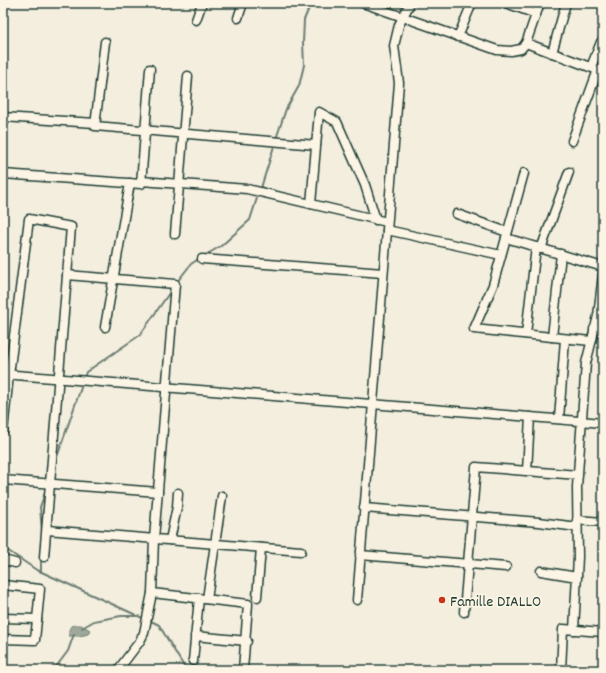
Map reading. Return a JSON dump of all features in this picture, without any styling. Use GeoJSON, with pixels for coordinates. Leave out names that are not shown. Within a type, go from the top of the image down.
{"type":"FeatureCollection","features":[{"type":"Feature","properties":{"kind":"street"},"geometry":{"type":"LineString","coordinates":[[196,20],[202,3]]}},
{"type":"Feature","properties":{"kind":"street"},"geometry":{"type":"LineString","coordinates":[[238,18],[243,3]]}},
{"type":"Feature","properties":{"kind":"street"},"geometry":{"type":"LineString","coordinates":[[363,3],[497,50],[511,51],[521,49],[526,43],[540,3]]}},
{"type":"Feature","properties":{"kind":"street"},"geometry":{"type":"LineString","coordinates":[[357,600],[399,83],[394,46],[399,25],[410,3]]}},
{"type":"Feature","properties":{"kind":"street"},"geometry":{"type":"LineString","coordinates":[[458,37],[472,3]]}},
{"type":"Feature","properties":{"kind":"street"},"geometry":{"type":"LineString","coordinates":[[506,3],[536,14]]}},
{"type":"Feature","properties":{"kind":"street"},"geometry":{"type":"LineString","coordinates":[[552,53],[566,3]]}},
{"type":"Feature","properties":{"kind":"street"},"geometry":{"type":"LineString","coordinates":[[95,123],[105,42]]}},
{"type":"Feature","properties":{"kind":"street"},"geometry":{"type":"LineString","coordinates":[[572,141],[597,70],[600,42]]}},
{"type":"Feature","properties":{"kind":"street"},"geometry":{"type":"LineString","coordinates":[[526,43],[597,70]]}},
{"type":"Feature","properties":{"kind":"street"},"geometry":{"type":"LineString","coordinates":[[3,174],[141,184],[150,68]]}},
{"type":"Feature","properties":{"kind":"street"},"geometry":{"type":"LineString","coordinates":[[175,234],[188,76]]}},
{"type":"Feature","properties":{"kind":"street"},"geometry":{"type":"LineString","coordinates":[[311,204],[319,112],[337,122],[366,185],[376,220]]}},
{"type":"Feature","properties":{"kind":"street"},"geometry":{"type":"LineString","coordinates":[[3,116],[95,123],[95,126],[316,146]]}},
{"type":"Feature","properties":{"kind":"street"},"geometry":{"type":"LineString","coordinates":[[526,334],[539,248],[568,172]]}},
{"type":"Feature","properties":{"kind":"street"},"geometry":{"type":"LineString","coordinates":[[524,173],[493,285],[474,329],[591,341]]}},
{"type":"Feature","properties":{"kind":"street"},"geometry":{"type":"LineString","coordinates":[[141,181],[247,189],[376,220],[387,226],[501,255]]}},
{"type":"Feature","properties":{"kind":"street"},"geometry":{"type":"LineString","coordinates":[[105,327],[130,183]]}},
{"type":"Feature","properties":{"kind":"street"},"geometry":{"type":"LineString","coordinates":[[457,214],[539,248],[603,267]]}},
{"type":"Feature","properties":{"kind":"street"},"geometry":{"type":"LineString","coordinates":[[3,431],[6,374],[29,219],[71,227],[44,556]]}},
{"type":"Feature","properties":{"kind":"street"},"geometry":{"type":"LineString","coordinates":[[552,337],[561,254]]}},
{"type":"Feature","properties":{"kind":"street"},"geometry":{"type":"LineString","coordinates":[[202,259],[383,274]]}},
{"type":"Feature","properties":{"kind":"street"},"geometry":{"type":"LineString","coordinates":[[574,630],[578,557],[578,475],[581,421],[586,363],[598,316],[603,274]]}},
{"type":"Feature","properties":{"kind":"street"},"geometry":{"type":"LineString","coordinates":[[67,275],[175,284],[154,539],[152,593],[144,633],[140,641],[118,670]]}},
{"type":"Feature","properties":{"kind":"street"},"geometry":{"type":"LineString","coordinates":[[594,329],[603,330]]}},
{"type":"Feature","properties":{"kind":"street"},"geometry":{"type":"LineString","coordinates":[[559,419],[566,339]]}},
{"type":"Feature","properties":{"kind":"street"},"geometry":{"type":"LineString","coordinates":[[6,374],[603,423]]}},
{"type":"Feature","properties":{"kind":"street"},"geometry":{"type":"LineString","coordinates":[[527,471],[530,417]]}},
{"type":"Feature","properties":{"kind":"street"},"geometry":{"type":"LineString","coordinates":[[464,612],[476,467],[578,475]]}},
{"type":"Feature","properties":{"kind":"street"},"geometry":{"type":"LineString","coordinates":[[3,480],[158,492]]}},
{"type":"Feature","properties":{"kind":"street"},"geometry":{"type":"LineString","coordinates":[[170,540],[177,507],[178,492]]}},
{"type":"Feature","properties":{"kind":"street"},"geometry":{"type":"LineString","coordinates":[[193,660],[195,636],[215,544],[222,496]]}},
{"type":"Feature","properties":{"kind":"street"},"geometry":{"type":"LineString","coordinates":[[364,508],[539,522],[577,524],[603,522]]}},
{"type":"Feature","properties":{"kind":"street"},"geometry":{"type":"LineString","coordinates":[[47,530],[301,551]]}},
{"type":"Feature","properties":{"kind":"street"},"geometry":{"type":"LineString","coordinates":[[257,598],[261,548]]}},
{"type":"Feature","properties":{"kind":"street"},"geometry":{"type":"LineString","coordinates":[[360,555],[506,567]]}},
{"type":"Feature","properties":{"kind":"street"},"geometry":{"type":"LineString","coordinates":[[3,560],[15,563]]}},
{"type":"Feature","properties":{"kind":"street"},"geometry":{"type":"LineString","coordinates":[[541,571],[577,577]]}},
{"type":"Feature","properties":{"kind":"street"},"geometry":{"type":"LineString","coordinates":[[3,585],[40,589],[35,640],[3,639]]}},
{"type":"Feature","properties":{"kind":"street"},"geometry":{"type":"LineString","coordinates":[[152,593],[248,604],[243,670]]}},
{"type":"Feature","properties":{"kind":"street"},"geometry":{"type":"LineString","coordinates":[[3,618],[37,619]]}},
{"type":"Feature","properties":{"kind":"street"},"geometry":{"type":"LineString","coordinates":[[561,670],[563,629],[603,632]]}},
{"type":"Feature","properties":{"kind":"street"},"geometry":{"type":"LineString","coordinates":[[195,636],[246,641]]}},
{"type":"Feature","properties":{"kind":"shaded area"},"geometry":{"type":"Polygon","coordinates":[[[81,625],[90,630],[88,634],[69,636],[71,626],[81,625]]]}},
{"type":"Feature","properties":{"kind":"waterway"},"geometry":{"type":"LineString","coordinates":[[276,139],[286,109],[299,86],[304,65],[304,20],[311,3]]}},
{"type":"Feature","properties":{"kind":"waterway"},"geometry":{"type":"LineString","coordinates":[[260,191],[275,143]]}},
{"type":"Feature","properties":{"kind":"waterway"},"geometry":{"type":"LineString","coordinates":[[204,256],[221,246],[250,220],[258,195]]}},
{"type":"Feature","properties":{"kind":"waterway"},"geometry":{"type":"LineString","coordinates":[[177,282],[191,264],[200,258]]}},
{"type":"Feature","properties":{"kind":"waterway"},"geometry":{"type":"LineString","coordinates":[[84,378],[86,372],[140,335],[172,289]]}},
{"type":"Feature","properties":{"kind":"waterway"},"geometry":{"type":"LineString","coordinates":[[55,463],[83,382]]}},
{"type":"Feature","properties":{"kind":"waterway"},"geometry":{"type":"LineString","coordinates":[[42,532],[40,507],[46,490]]}},
{"type":"Feature","properties":{"kind":"waterway"},"geometry":{"type":"LineString","coordinates":[[3,546],[35,569],[136,615]]}},
{"type":"Feature","properties":{"kind":"waterway"},"geometry":{"type":"LineString","coordinates":[[41,559],[41,572]]}},
{"type":"Feature","properties":{"kind":"waterway"},"geometry":{"type":"LineString","coordinates":[[82,628],[94,621],[121,616],[138,616],[145,619]]}},
{"type":"Feature","properties":{"kind":"waterway"},"geometry":{"type":"LineString","coordinates":[[149,620],[159,625],[186,670]]}},
{"type":"Feature","properties":{"kind":"waterway"},"geometry":{"type":"LineString","coordinates":[[42,670],[56,667],[68,651],[74,634]]}},
{"type":"Feature","properties":{"kind":"place","name":"Famille DIALLO"},"geometry":{"type":"Point","coordinates":[442,600]}}]}
